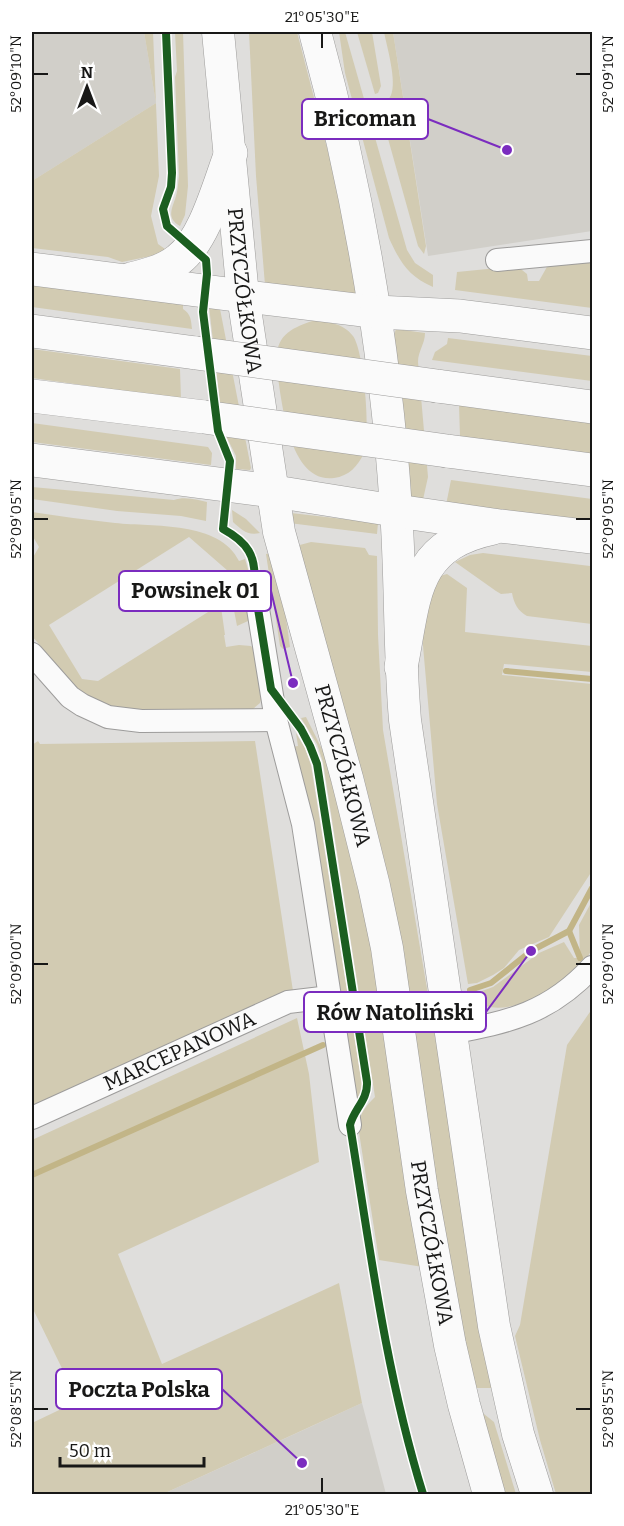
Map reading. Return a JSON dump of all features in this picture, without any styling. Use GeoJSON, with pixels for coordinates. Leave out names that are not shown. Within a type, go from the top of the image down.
{"type":"FeatureCollection","features":[{"type":"Feature","properties":{"kind":"highway"},"geometry":{"type":"LineString","coordinates":[[126,280],[168,267],[187,251],[199,232],[231,153]]}},
{"type":"Feature","properties":{"kind":"highway"},"geometry":{"type":"LineString","coordinates":[[32,269],[243,296]]}},
{"type":"Feature","properties":{"kind":"highway"},"geometry":{"type":"LineString","coordinates":[[376,312],[460,316],[592,333]]}},
{"type":"Feature","properties":{"kind":"highway"},"geometry":{"type":"LineString","coordinates":[[32,331],[592,407]]}},
{"type":"Feature","properties":{"kind":"highway"},"geometry":{"type":"LineString","coordinates":[[32,396],[592,470]]}},
{"type":"Feature","properties":{"kind":"highway"},"geometry":{"type":"LineString","coordinates":[[32,460],[272,491]]}},
{"type":"Feature","properties":{"kind":"highway"},"geometry":{"type":"LineString","coordinates":[[397,511],[592,537]]}},
{"type":"Feature","properties":{"kind":"highway"},"geometry":{"type":"LineString","coordinates":[[401,667],[416,591],[421,576],[431,560],[453,541],[474,532],[500,526]]}},
{"type":"Feature","properties":{"kind":"main road","name":"PRZYCZÓŁKOWA"},"geometry":{"type":"LineString","coordinates":[[218,32],[243,296],[279,532],[347,778],[387,948],[422,1191],[450,1345],[489,1494]]}},
{"type":"Feature","properties":{"kind":"main road"},"geometry":{"type":"LineString","coordinates":[[315,32],[342,137],[376,312],[397,511],[401,667],[405,720],[494,1326],[518,1434],[537,1494]]}},
{"type":"Feature","properties":{"kind":"main road"},"geometry":{"type":"LineString","coordinates":[[243,296],[376,312]]}},
{"type":"Feature","properties":{"kind":"main road"},"geometry":{"type":"LineString","coordinates":[[272,491],[397,511]]}},
{"type":"Feature","properties":{"kind":"main road"},"geometry":{"type":"LineString","coordinates":[[464,1405],[486,1402],[500,1407],[507,1414],[518,1434]]}},
{"type":"Feature","properties":{"kind":"street"},"geometry":{"type":"LineString","coordinates":[[498,260],[592,251]]}},
{"type":"Feature","properties":{"kind":"street"},"geometry":{"type":"LineString","coordinates":[[254,584],[276,720],[301,812],[350,1125]]}},
{"type":"Feature","properties":{"kind":"street"},"geometry":{"type":"LineString","coordinates":[[32,654],[70,697],[108,717],[141,721],[276,720]]}},
{"type":"Feature","properties":{"kind":"street"},"geometry":{"type":"LineString","coordinates":[[450,1033],[498,1024],[523,1016],[565,993],[592,967]]}},
{"type":"Feature","properties":{"kind":"street","name":"MARCEPANOWA"},"geometry":{"type":"LineString","coordinates":[[32,1118],[288,1002],[330,997]]}},
{"type":"Feature","properties":{"kind":"shaded area"},"geometry":{"type":"Polygon","coordinates":[[[32,32],[144,32],[156,103],[32,181],[32,32]]]}},
{"type":"Feature","properties":{"kind":"shaded area"},"geometry":{"type":"Polygon","coordinates":[[[144,32],[153,32],[156,103],[144,32]]]}},
{"type":"Feature","properties":{"kind":"shaded area"},"geometry":{"type":"Polygon","coordinates":[[[175,32],[183,32],[188,186],[185,215],[180,226],[173,220],[171,213],[179,176],[175,32]]]}},
{"type":"Feature","properties":{"kind":"shaded area"},"geometry":{"type":"Polygon","coordinates":[[[249,32],[297,32],[350,237],[361,298],[265,285],[256,176],[249,32]]]}},
{"type":"Feature","properties":{"kind":"shaded area"},"geometry":{"type":"Polygon","coordinates":[[[339,32],[345,32],[407,250],[415,263],[433,275],[433,287],[411,273],[389,238],[345,73],[339,32]]]}},
{"type":"Feature","properties":{"kind":"shaded area"},"geometry":{"type":"Polygon","coordinates":[[[357,32],[372,32],[381,86],[375,94],[357,32]]]}},
{"type":"Feature","properties":{"kind":"shaded area"},"geometry":{"type":"Polygon","coordinates":[[[384,32],[393,32],[426,246],[424,254],[418,246],[380,110],[393,89],[391,64],[384,32]]]}},
{"type":"Feature","properties":{"kind":"shaded area"},"geometry":{"type":"Polygon","coordinates":[[[393,32],[592,32],[592,231],[428,256],[393,32]]]}},
{"type":"Feature","properties":{"kind":"shaded area"},"geometry":{"type":"Polygon","coordinates":[[[156,103],[159,176],[151,216],[158,244],[165,249],[156,255],[122,262],[108,257],[32,248],[32,181],[156,103]]]}},
{"type":"Feature","properties":{"kind":"shaded area"},"geometry":{"type":"Polygon","coordinates":[[[592,260],[592,308],[455,290],[457,272],[517,266],[527,274],[528,281],[539,281],[548,265],[592,260]]]}},
{"type":"Feature","properties":{"kind":"shaded area"},"geometry":{"type":"Polygon","coordinates":[[[32,283],[183,303],[183,309],[188,313],[192,329],[32,307],[32,283]]]}},
{"type":"Feature","properties":{"kind":"shaded area"},"geometry":{"type":"Polygon","coordinates":[[[209,306],[220,309],[250,470],[236,469],[236,456],[223,430],[209,306]]]}},
{"type":"Feature","properties":{"kind":"shaded area"},"geometry":{"type":"Polygon","coordinates":[[[312,321],[334,324],[344,328],[353,336],[363,375],[367,429],[364,453],[352,470],[334,478],[318,476],[306,467],[296,452],[284,415],[276,363],[278,346],[285,335],[312,321]]]}},
{"type":"Feature","properties":{"kind":"shaded area"},"geometry":{"type":"Polygon","coordinates":[[[396,329],[425,333],[418,362],[428,477],[422,504],[411,500],[394,335],[396,329]]]}},
{"type":"Feature","properties":{"kind":"shaded area"},"geometry":{"type":"Polygon","coordinates":[[[448,338],[592,356],[592,381],[432,360],[435,352],[447,344],[448,338]]]}},
{"type":"Feature","properties":{"kind":"shaded area"},"geometry":{"type":"Polygon","coordinates":[[[32,349],[180,369],[181,399],[32,378],[32,349]]]}},
{"type":"Feature","properties":{"kind":"shaded area"},"geometry":{"type":"Polygon","coordinates":[[[459,404],[592,422],[592,454],[460,437],[459,404]]]}},
{"type":"Feature","properties":{"kind":"shaded area"},"geometry":{"type":"Polygon","coordinates":[[[32,423],[208,447],[212,453],[211,465],[32,442],[32,423]]]}},
{"type":"Feature","properties":{"kind":"shaded area"},"geometry":{"type":"Polygon","coordinates":[[[451,480],[592,499],[592,523],[446,505],[451,480]]]}},
{"type":"Feature","properties":{"kind":"shaded area"},"geometry":{"type":"Polygon","coordinates":[[[32,487],[174,500],[195,499],[207,502],[206,521],[181,516],[117,511],[32,499],[32,487]]]}},
{"type":"Feature","properties":{"kind":"shaded area"},"geometry":{"type":"Polygon","coordinates":[[[232,510],[246,519],[260,533],[248,533],[239,528],[233,522],[232,510]]]}},
{"type":"Feature","properties":{"kind":"shaded area"},"geometry":{"type":"Polygon","coordinates":[[[32,512],[115,523],[184,528],[217,539],[230,548],[239,561],[245,559],[250,576],[229,580],[228,571],[189,537],[49,625],[82,679],[98,681],[232,597],[242,599],[248,604],[248,621],[237,626],[233,605],[221,607],[226,647],[251,646],[256,653],[263,692],[260,703],[247,714],[145,714],[116,709],[91,698],[75,687],[32,636],[32,559],[39,547],[32,535],[32,512]]]}},
{"type":"Feature","properties":{"kind":"shaded area"},"geometry":{"type":"Polygon","coordinates":[[[291,513],[378,523],[377,534],[289,523],[291,513]]]}},
{"type":"Feature","properties":{"kind":"shaded area"},"geometry":{"type":"Polygon","coordinates":[[[311,542],[365,548],[369,555],[377,556],[383,730],[495,1388],[469,1388],[296,546],[311,542]]]}},
{"type":"Feature","properties":{"kind":"shaded area"},"geometry":{"type":"Polygon","coordinates":[[[272,553],[282,589],[290,647],[283,649],[280,646],[266,554],[272,553]]]}},
{"type":"Feature","properties":{"kind":"shaded area"},"geometry":{"type":"Polygon","coordinates":[[[483,553],[590,566],[592,568],[592,624],[527,616],[517,607],[512,593],[501,594],[455,562],[470,555],[483,553]]]}},
{"type":"Feature","properties":{"kind":"shaded area"},"geometry":{"type":"Polygon","coordinates":[[[447,574],[467,588],[465,632],[592,646],[592,672],[504,664],[502,675],[592,684],[592,871],[549,937],[519,950],[504,968],[493,975],[477,983],[468,984],[437,804],[423,646],[423,600],[440,576],[447,574]]]}},
{"type":"Feature","properties":{"kind":"shaded area"},"geometry":{"type":"Polygon","coordinates":[[[306,717],[328,761],[365,907],[423,1267],[379,1260],[358,1126],[364,1110],[375,1097],[323,762],[317,744],[301,718],[306,717]]]}},
{"type":"Feature","properties":{"kind":"shaded area"},"geometry":{"type":"Polygon","coordinates":[[[296,733],[311,765],[362,1084],[362,1091],[354,1103],[291,747],[298,746],[296,733]]]}},
{"type":"Feature","properties":{"kind":"shaded area"},"geometry":{"type":"Polygon","coordinates":[[[38,741],[40,744],[255,741],[293,991],[32,1108],[32,745],[38,741]]]}},
{"type":"Feature","properties":{"kind":"shaded area"},"geometry":{"type":"Polygon","coordinates":[[[592,901],[594,934],[591,951],[573,973],[545,993],[514,1006],[499,1008],[486,1006],[471,995],[493,987],[539,953],[564,942],[574,958],[580,958],[579,925],[592,901]]]}},
{"type":"Feature","properties":{"kind":"shaded area"},"geometry":{"type":"Polygon","coordinates":[[[592,1009],[592,1494],[556,1494],[540,1440],[515,1336],[520,1325],[567,1045],[592,1009]]]}},
{"type":"Feature","properties":{"kind":"shaded area"},"geometry":{"type":"Polygon","coordinates":[[[297,1018],[309,1074],[319,1162],[118,1254],[162,1364],[339,1283],[362,1403],[163,1494],[32,1494],[32,1423],[78,1401],[32,1307],[32,1140],[297,1018]]]}},
{"type":"Feature","properties":{"kind":"shaded area"},"geometry":{"type":"Polygon","coordinates":[[[362,1403],[386,1494],[163,1494],[308,1428],[362,1403]]]}},
{"type":"Feature","properties":{"kind":"shaded area"},"geometry":{"type":"Polygon","coordinates":[[[484,1414],[494,1422],[516,1494],[501,1494],[480,1416],[484,1414]]]}},
{"type":"Feature","properties":{"kind":"waterway"},"geometry":{"type":"LineString","coordinates":[[506,671],[592,679]]}},
{"type":"Feature","properties":{"kind":"waterway"},"geometry":{"type":"LineString","coordinates":[[470,990],[491,983],[531,951],[569,931],[592,888]]}},
{"type":"Feature","properties":{"kind":"waterway"},"geometry":{"type":"LineString","coordinates":[[569,931],[580,958]]}},
{"type":"Feature","properties":{"kind":"waterway"},"geometry":{"type":"LineString","coordinates":[[32,1175],[323,1045]]}},
{"type":"Feature","properties":{"kind":"cycle path"},"geometry":{"type":"LineString","coordinates":[[166,32],[172,173],[171,187],[163,209],[167,226],[206,260],[207,274],[203,312],[218,431],[230,461],[223,529],[238,539],[252,558],[271,689],[301,729],[317,764],[367,1082],[365,1094],[350,1125],[389,1357],[423,1494]]}},
{"type":"Feature","properties":{"kind":"place","name":"Bricoman"},"geometry":{"type":"Point","coordinates":[507,150]}},
{"type":"Feature","properties":{"kind":"place","name":"Powsinek 01"},"geometry":{"type":"Point","coordinates":[293,683]}},
{"type":"Feature","properties":{"kind":"place","name":"Rów Natoliński"},"geometry":{"type":"Point","coordinates":[531,951]}},
{"type":"Feature","properties":{"kind":"place","name":"Poczta Polska"},"geometry":{"type":"Point","coordinates":[302,1463]}}]}
